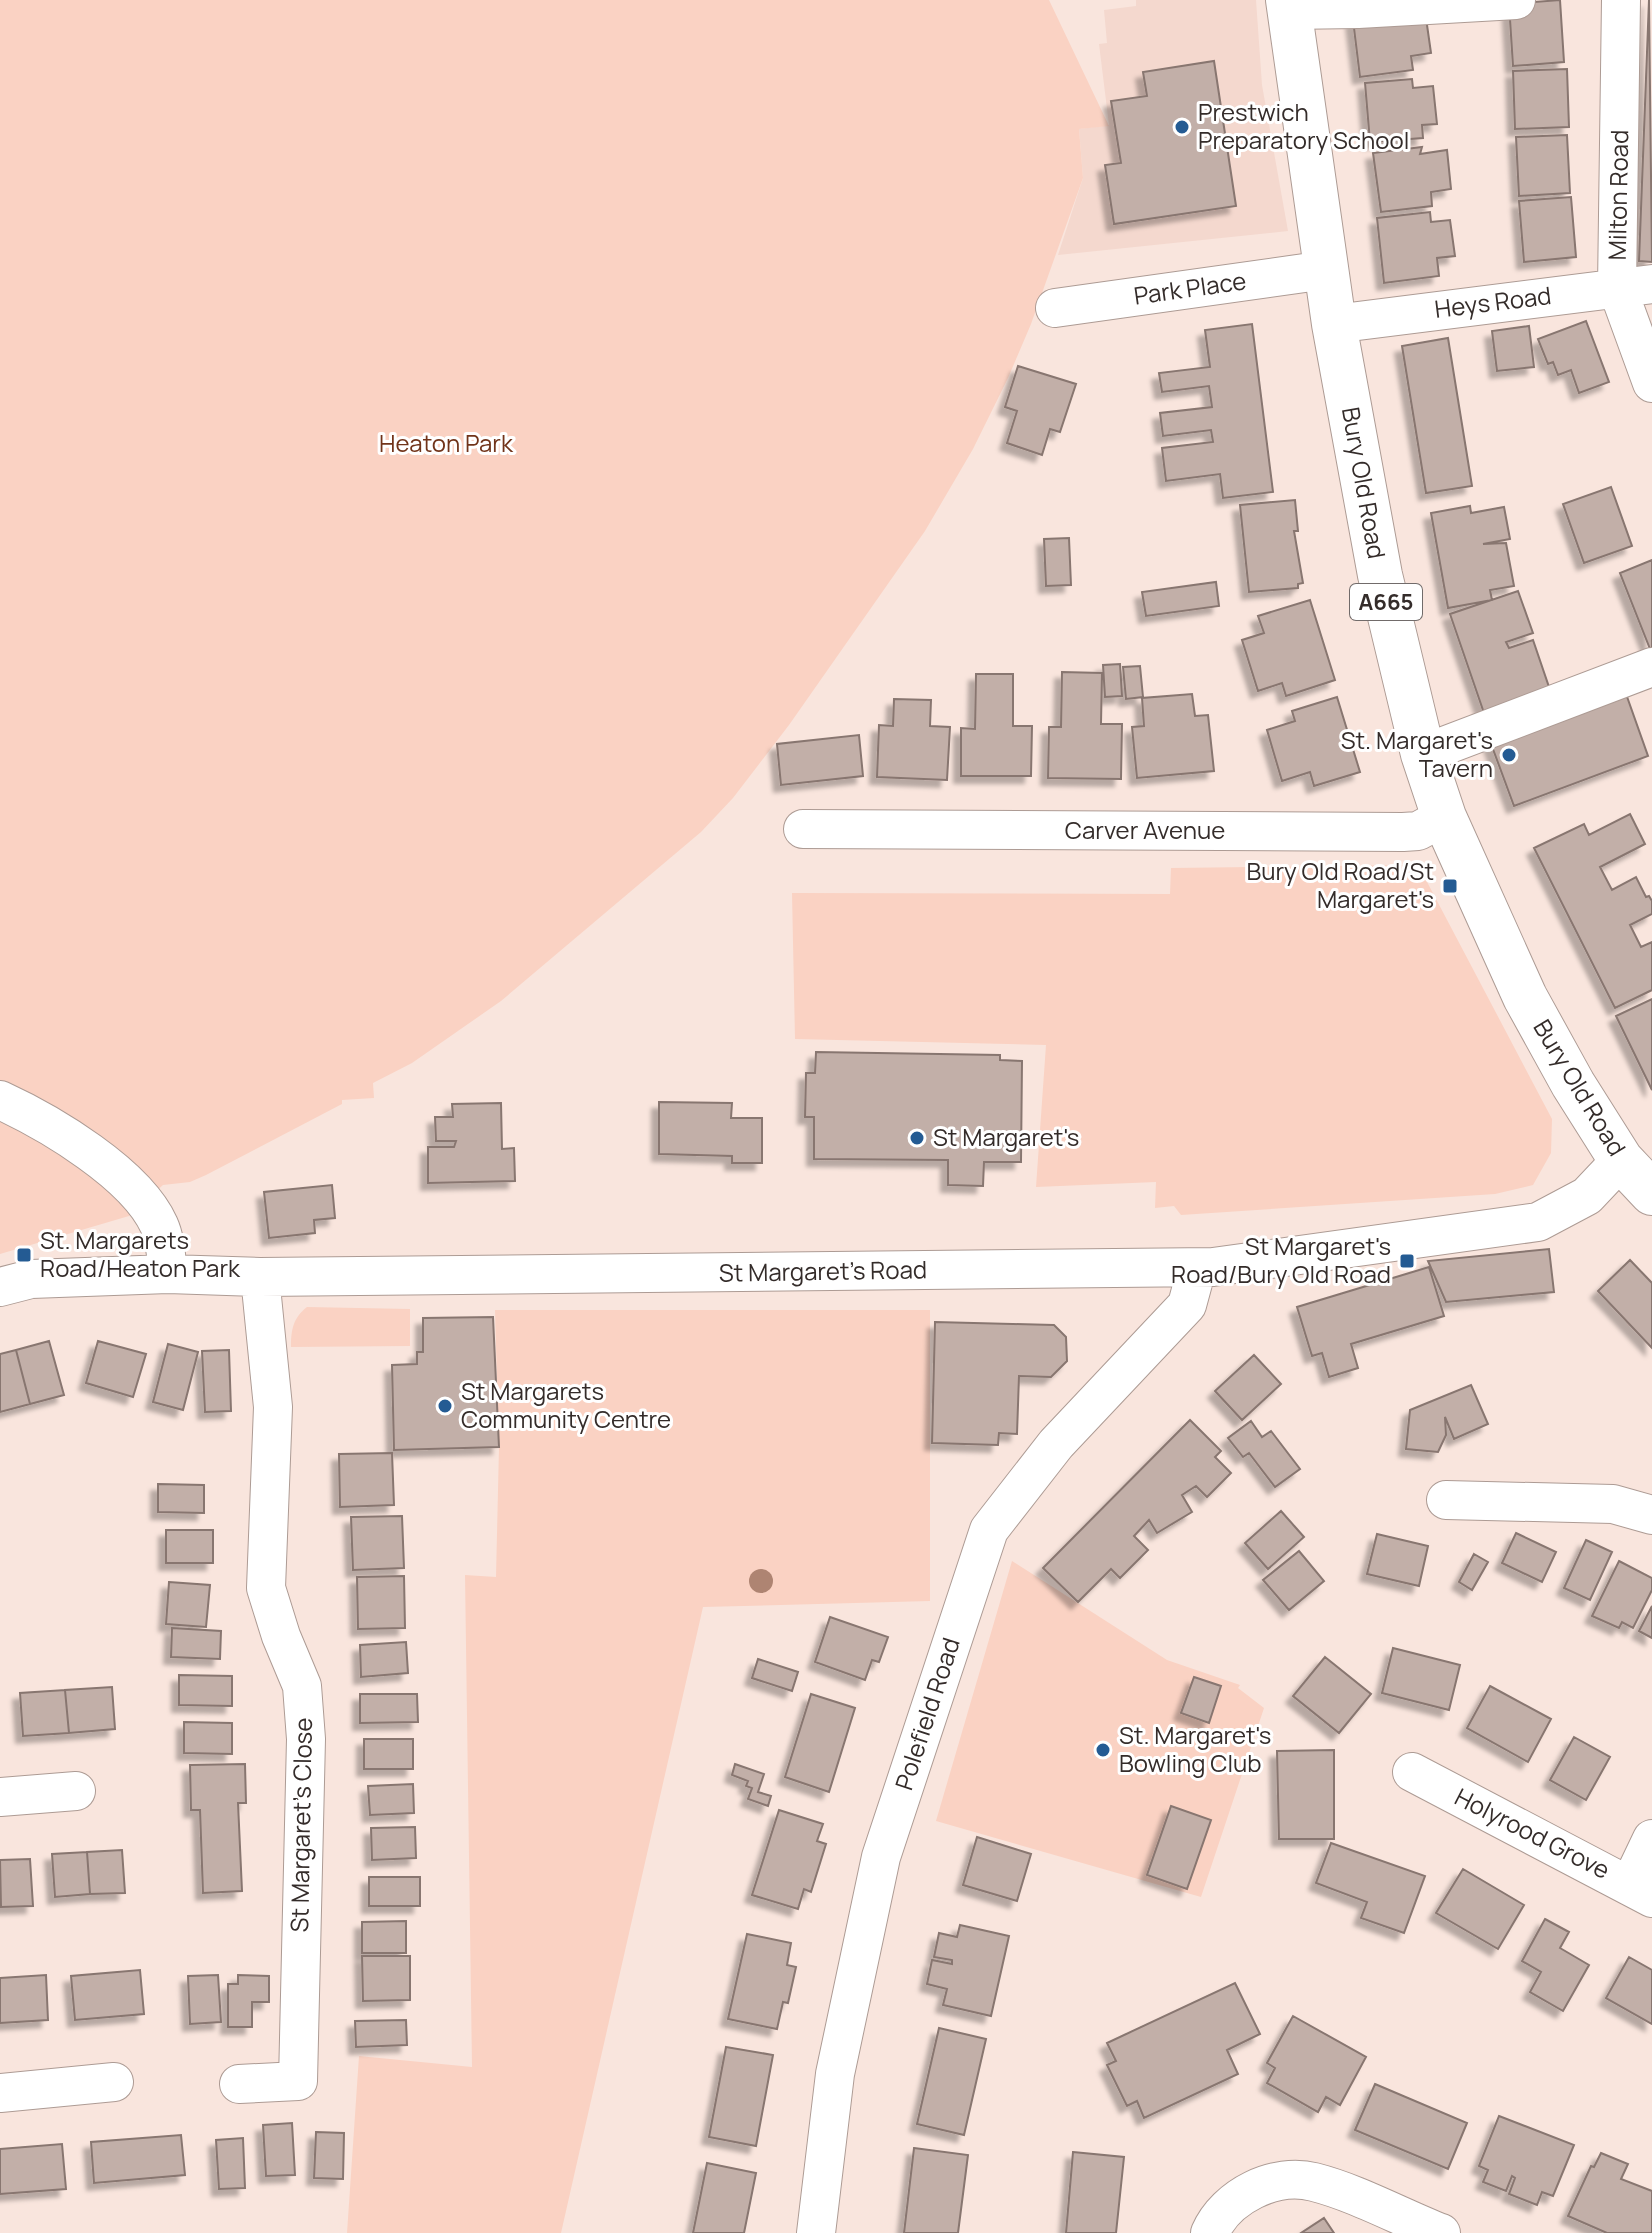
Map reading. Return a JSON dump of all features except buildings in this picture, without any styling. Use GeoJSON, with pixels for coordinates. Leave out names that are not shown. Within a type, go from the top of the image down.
{"type":"FeatureCollection","features":[{"type":"Feature","properties":{"kind":"main road","name":"Bury Old Road"},"geometry":{"type":"LineString","coordinates":[[1288,5],[1334,324],[1380,575],[1423,754],[1444,817],[1525,997],[1573,1084],[1621,1160],[1652,1193]]}},
{"type":"Feature","properties":{"kind":"street"},"geometry":{"type":"LineString","coordinates":[[1288,5],[1516,0]]}},
{"type":"Feature","properties":{"kind":"street","name":"Milton Road"},"geometry":{"type":"LineString","coordinates":[[1621,0],[1635,285],[1652,383]]}},
{"type":"Feature","properties":{"kind":"street","name":"Park Place"},"geometry":{"type":"LineString","coordinates":[[1055,308],[1326,270]]}},
{"type":"Feature","properties":{"kind":"street","name":"Heys Road"},"geometry":{"type":"LineString","coordinates":[[1334,324],[1635,285]]}},
{"type":"Feature","properties":{"kind":"street"},"geometry":{"type":"LineString","coordinates":[[1423,754],[1652,667]]}},
{"type":"Feature","properties":{"kind":"street","name":"Carver Avenue"},"geometry":{"type":"LineString","coordinates":[[803,829],[843,843],[1403,832],[1418,831],[1444,817]]}},
{"type":"Feature","properties":{"kind":"street"},"geometry":{"type":"LineString","coordinates":[[0,1100],[32,1115],[101,1159],[158,1221],[164,1236],[168,1274]]}},
{"type":"Feature","properties":{"kind":"street","name":"St Margaret's Road"},"geometry":{"type":"LineString","coordinates":[[0,1287],[31,1279],[168,1274],[260,1277],[1197,1268],[1538,1222],[1587,1196],[1621,1160]]}},
{"type":"Feature","properties":{"kind":"street","name":"Polefield Road"},"geometry":{"type":"LineString","coordinates":[[816,2233],[835,2074],[881,1857],[989,1530],[1056,1444],[1187,1305],[1197,1268]]}},
{"type":"Feature","properties":{"kind":"street","name":"St Margaret's Close"},"geometry":{"type":"LineString","coordinates":[[239,2084],[298,2081],[306,1739],[302,1686],[281,1636],[266,1588],[273,1407],[260,1277]]}},
{"type":"Feature","properties":{"kind":"street"},"geometry":{"type":"LineString","coordinates":[[1446,1500],[1613,1504],[1652,1515]]}},
{"type":"Feature","properties":{"kind":"street","name":"Holyrood Grove"},"geometry":{"type":"LineString","coordinates":[[1412,1772],[1641,1892]]}},
{"type":"Feature","properties":{"kind":"street"},"geometry":{"type":"LineString","coordinates":[[0,1797],[76,1791]]}},
{"type":"Feature","properties":{"kind":"street"},"geometry":{"type":"LineString","coordinates":[[1641,1892],[1652,1839]]}},
{"type":"Feature","properties":{"kind":"street"},"geometry":{"type":"LineString","coordinates":[[0,2093],[114,2082]]}},
{"type":"Feature","properties":{"kind":"street"},"geometry":{"type":"LineString","coordinates":[[1210,2233],[1235,2201],[1260,2187],[1284,2181],[1313,2181],[1441,2233]]}},
{"type":"Feature","properties":{"kind":"shaded area","name":"Prestwich Preparatory School"},"geometry":{"type":"Polygon","coordinates":[[[1136,0],[1256,0],[1262,85],[1288,231],[1058,255],[1083,178],[1079,129],[1109,125],[1099,44],[1107,43],[1104,10],[1136,6],[1136,0]]]}},
{"type":"Feature","properties":{"kind":"green space","name":"Heaton Park"},"geometry":{"type":"Polygon","coordinates":[[[0,0],[1049,0],[1109,126],[1079,129],[1083,178],[1031,324],[973,449],[925,531],[789,725],[733,798],[701,832],[501,1001],[412,1063],[373,1083],[374,1098],[342,1100],[342,1104],[206,1175],[190,1182],[163,1185],[129,1216],[0,1254],[0,0]]]}},
{"type":"Feature","properties":{"kind":"green space"},"geometry":{"type":"Polygon","coordinates":[[[1409,865],[1426,880],[1552,1119],[1551,1153],[1533,1185],[1495,1194],[1181,1215],[1174,1206],[1155,1208],[1156,1182],[1036,1187],[1046,1045],[795,1039],[792,893],[1170,894],[1171,868],[1409,865]]]}},
{"type":"Feature","properties":{"kind":"green space"},"geometry":{"type":"Polygon","coordinates":[[[307,1307],[410,1309],[410,1346],[291,1347],[294,1325],[307,1307]]]}},
{"type":"Feature","properties":{"kind":"green space"},"geometry":{"type":"Polygon","coordinates":[[[495,1310],[930,1310],[930,1601],[703,1607],[561,2233],[347,2233],[359,2056],[472,2067],[465,1575],[496,1577],[499,1447],[495,1310]]]}},
{"type":"Feature","properties":{"kind":"green space","name":"St. Margaret's Bowling Club"},"geometry":{"type":"Polygon","coordinates":[[[1012,1561],[1167,1660],[1240,1685],[1238,1688],[1264,1708],[1201,1897],[936,1821],[1012,1561]]]}},
{"type":"Feature","properties":{"kind":"place","name":"Prestwich Preparatory School"},"geometry":{"type":"Point","coordinates":[1182,127]}},
{"type":"Feature","properties":{"kind":"place","name":"St. Margaret's Tavern"},"geometry":{"type":"Point","coordinates":[1509,755]}},
{"type":"Feature","properties":{"kind":"place","name":"Bury Old Road/St Margaret's"},"geometry":{"type":"Point","coordinates":[1450,886]}},
{"type":"Feature","properties":{"kind":"place","name":"St Margaret's"},"geometry":{"type":"Point","coordinates":[917,1138]}},
{"type":"Feature","properties":{"kind":"place","name":"St. Margarets Road/Heaton Park"},"geometry":{"type":"Point","coordinates":[24,1255]}},
{"type":"Feature","properties":{"kind":"place","name":"St Margaret's Road/Bury Old Road"},"geometry":{"type":"Point","coordinates":[1407,1261]}},
{"type":"Feature","properties":{"kind":"place","name":"St Margarets Community Centre"},"geometry":{"type":"Point","coordinates":[445,1406]}},
{"type":"Feature","properties":{"kind":"place","name":"St. Margaret's Bowling Club"},"geometry":{"type":"Point","coordinates":[1103,1750]}}]}
